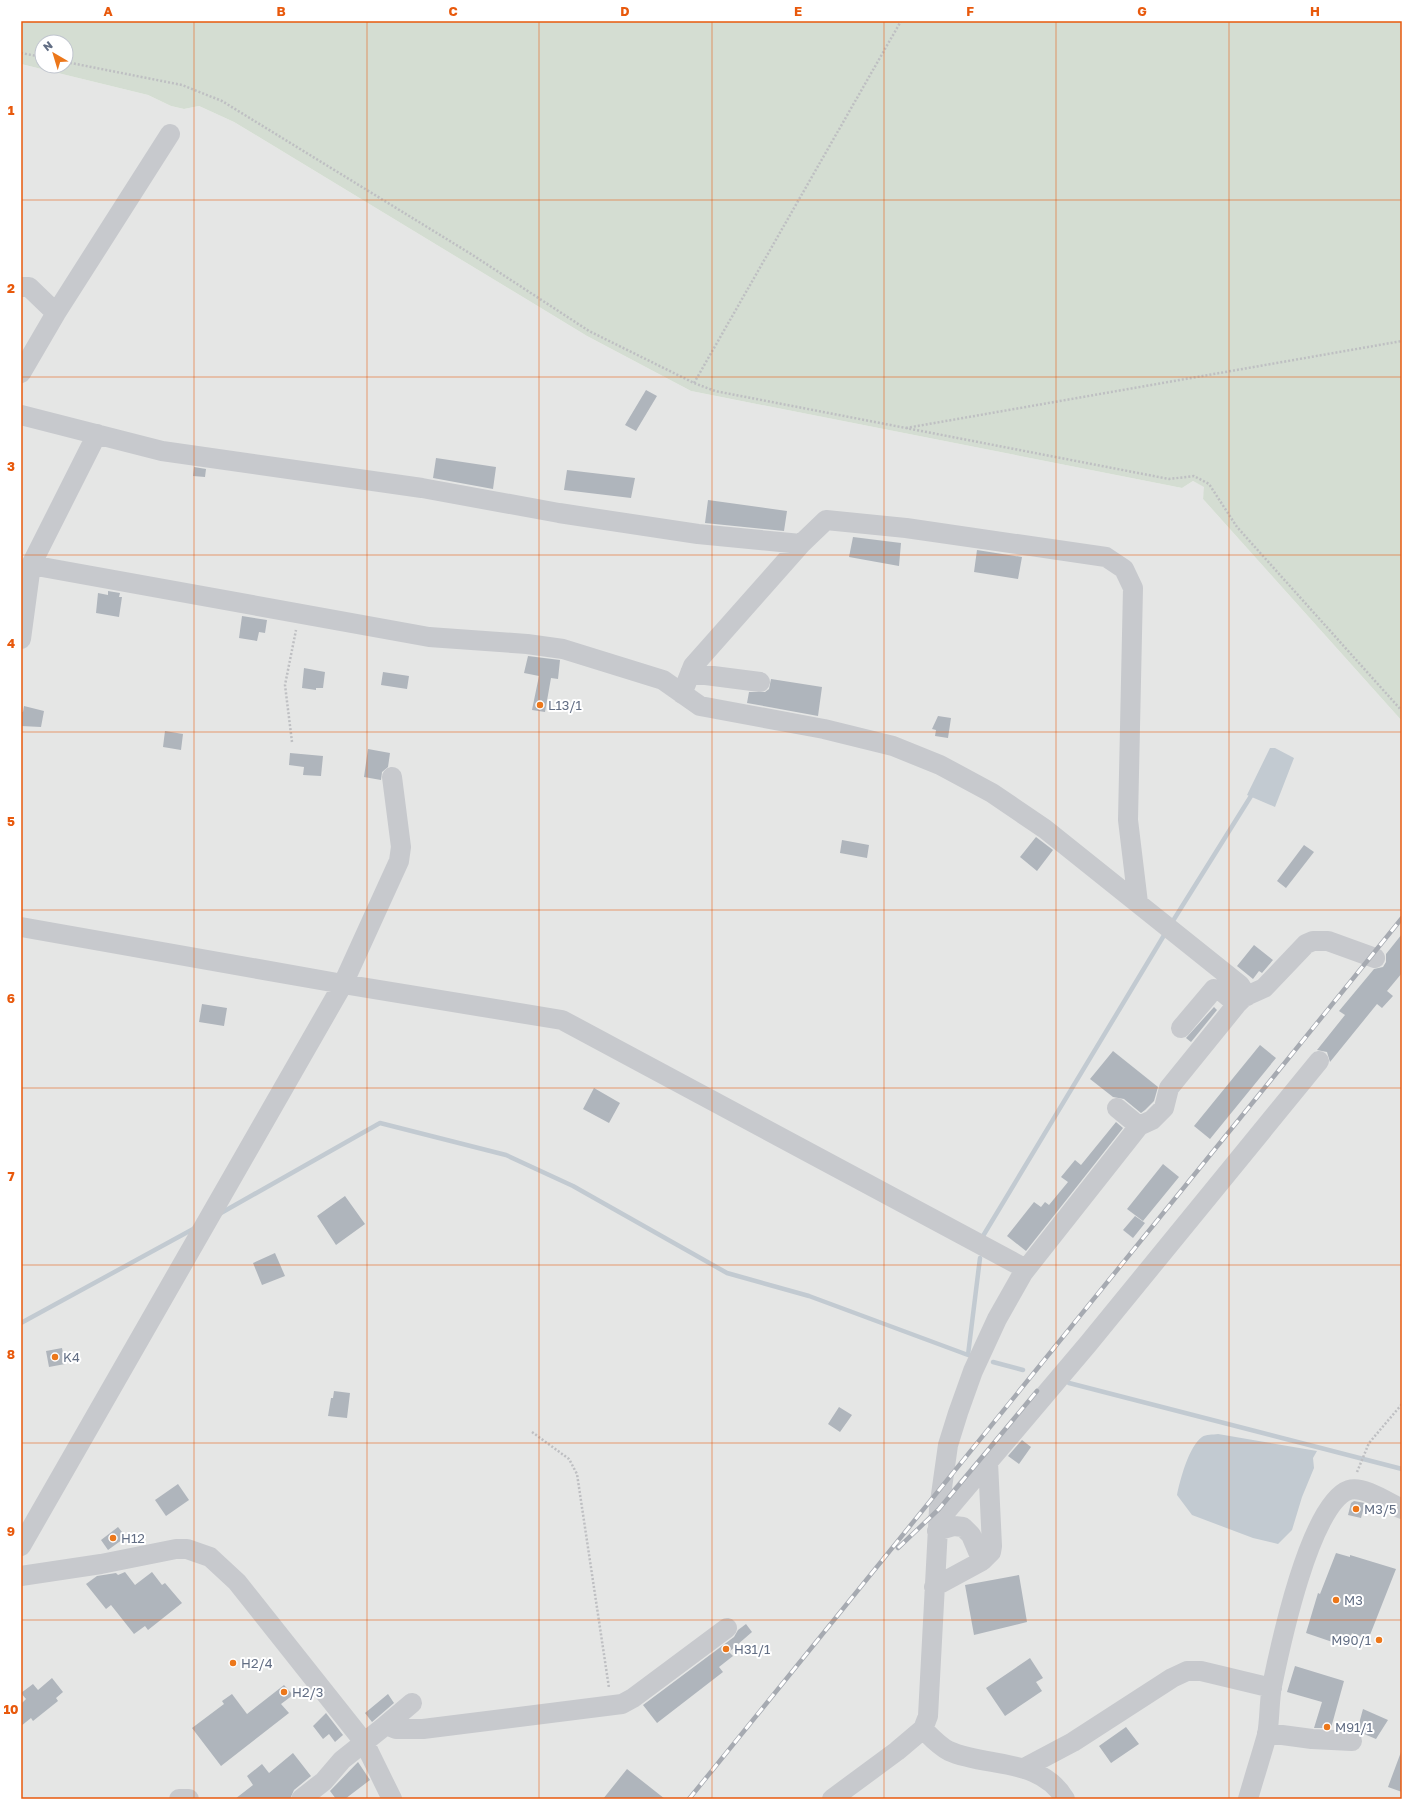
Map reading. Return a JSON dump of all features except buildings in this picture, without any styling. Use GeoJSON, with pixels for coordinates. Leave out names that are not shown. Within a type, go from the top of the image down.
{"type":"FeatureCollection","features":[{"type":"Feature","properties":{"kind":"lane"},"geometry":{"type":"LineString","coordinates":[[21,373],[56,313],[170,134]]}},
{"type":"Feature","properties":{"kind":"lane"},"geometry":{"type":"LineString","coordinates":[[21,287],[29,287],[56,313]]}},
{"type":"Feature","properties":{"kind":"lane"},"geometry":{"type":"LineString","coordinates":[[21,415],[162,451],[422,488],[559,513],[698,534],[801,544]]}},
{"type":"Feature","properties":{"kind":"lane"},"geometry":{"type":"LineString","coordinates":[[21,639],[31,565],[97,434]]}},
{"type":"Feature","properties":{"kind":"lane"},"geometry":{"type":"LineString","coordinates":[[682,694],[693,666],[801,544],[826,520],[906,528],[1106,557],[1124,569],[1133,588],[1128,820],[1138,903]]}},
{"type":"Feature","properties":{"kind":"lane"},"geometry":{"type":"LineString","coordinates":[[31,565],[429,636],[527,644],[564,649],[663,680],[700,706],[824,729],[886,744],[940,765],[992,792],[1045,829],[1240,985],[1242,1000]]}},
{"type":"Feature","properties":{"kind":"lane"},"geometry":{"type":"LineString","coordinates":[[690,674],[760,682]]}},
{"type":"Feature","properties":{"kind":"lane"},"geometry":{"type":"LineString","coordinates":[[21,1546],[343,984],[399,861],[401,847],[392,777]]}},
{"type":"Feature","properties":{"kind":"lane"},"geometry":{"type":"LineString","coordinates":[[21,928],[343,984],[552,1018],[571,1024],[1026,1268]]}},
{"type":"Feature","properties":{"kind":"lane"},"geometry":{"type":"LineString","coordinates":[[832,1799],[897,1751],[923,1729],[928,1716],[937,1526],[948,1446],[973,1370],[997,1319],[1026,1268],[1139,1126],[1152,1120],[1164,1108],[1170,1088],[1242,1000],[1264,988],[1299,950],[1313,941],[1328,941],[1375,958]]}},
{"type":"Feature","properties":{"kind":"lane"},"geometry":{"type":"LineString","coordinates":[[1181,1028],[1214,989],[1220,990],[1242,1000]]}},
{"type":"Feature","properties":{"kind":"lane"},"geometry":{"type":"LineString","coordinates":[[937,1526],[988,1462],[1088,1344],[1319,1061]]}},
{"type":"Feature","properties":{"kind":"lane"},"geometry":{"type":"LineString","coordinates":[[1117,1108],[1139,1126]]}},
{"type":"Feature","properties":{"kind":"lane"},"geometry":{"type":"LineString","coordinates":[[934,1587],[966,1571],[982,1561],[991,1552],[988,1462]]}},
{"type":"Feature","properties":{"kind":"lane"},"geometry":{"type":"LineString","coordinates":[[1248,1799],[1267,1733],[1272,1688],[1290,1611],[1316,1529],[1335,1499],[1349,1489],[1362,1490],[1402,1509]]}},
{"type":"Feature","properties":{"kind":"lane"},"geometry":{"type":"LineString","coordinates":[[937,1526],[963,1527],[971,1535],[982,1561]]}},
{"type":"Feature","properties":{"kind":"lane"},"geometry":{"type":"LineString","coordinates":[[21,1576],[101,1564],[176,1549],[187,1549],[210,1557],[238,1582],[364,1742],[392,1799]]}},
{"type":"Feature","properties":{"kind":"lane"},"geometry":{"type":"LineString","coordinates":[[386,1725],[396,1729],[423,1729],[612,1707],[633,1698],[727,1628]]}},
{"type":"Feature","properties":{"kind":"lane"},"geometry":{"type":"LineString","coordinates":[[1024,1768],[1073,1742],[1172,1678],[1187,1671],[1201,1671],[1272,1688]]}},
{"type":"Feature","properties":{"kind":"lane"},"geometry":{"type":"LineString","coordinates":[[301,1799],[324,1781],[342,1760],[412,1703]]}},
{"type":"Feature","properties":{"kind":"lane"},"geometry":{"type":"LineString","coordinates":[[923,1729],[940,1746],[958,1754],[1024,1768],[1044,1777],[1065,1799]]}},
{"type":"Feature","properties":{"kind":"lane"},"geometry":{"type":"LineString","coordinates":[[1267,1733],[1312,1739],[1352,1741]]}},
{"type":"Feature","properties":{"kind":"lane"},"geometry":{"type":"LineString","coordinates":[[179,1799],[189,1799]]}},
{"type":"Feature","properties":{"kind":"path"},"geometry":{"type":"LineString","coordinates":[[694,383],[901,21]]}},
{"type":"Feature","properties":{"kind":"path"},"geometry":{"type":"LineString","coordinates":[[21,53],[34,55]]}},
{"type":"Feature","properties":{"kind":"path"},"geometry":{"type":"LineString","coordinates":[[74,64],[182,85],[222,102],[471,254],[589,331],[694,383],[715,391],[1169,479],[1194,476],[1209,484],[1237,527],[1402,711]]}},
{"type":"Feature","properties":{"kind":"path"},"geometry":{"type":"LineString","coordinates":[[903,428],[1402,341]]}},
{"type":"Feature","properties":{"kind":"path"},"geometry":{"type":"LineString","coordinates":[[292,742],[285,685],[300,612]]}},
{"type":"Feature","properties":{"kind":"path"},"geometry":{"type":"LineString","coordinates":[[1349,1489],[1369,1443],[1402,1404]]}},
{"type":"Feature","properties":{"kind":"path"},"geometry":{"type":"LineString","coordinates":[[532,1432],[569,1459],[577,1474],[612,1707]]}},
{"type":"Feature","properties":{"kind":"shaded area"},"geometry":{"type":"Polygon","coordinates":[[[21,21],[1402,21],[1402,721],[1203,499],[1204,487],[1193,481],[1182,488],[691,391],[587,336],[234,122],[199,106],[184,109],[171,106],[148,95],[62,74],[74,74],[74,34],[34,34],[34,67],[21,64],[21,21]]]}},
{"type":"Feature","properties":{"kind":"shaded area"},"geometry":{"type":"Polygon","coordinates":[[[21,64],[34,67],[34,74],[62,74],[148,95],[171,106],[184,109],[199,106],[234,122],[587,336],[691,391],[1182,488],[1193,481],[1205,487],[1203,499],[1402,721],[1402,1799],[21,1799],[21,64]]]}},
{"type":"Feature","properties":{"kind":"shaded area"},"geometry":{"type":"Polygon","coordinates":[[[1270,748],[1275,748],[1294,758],[1275,807],[1247,795],[1270,748]]]}},
{"type":"Feature","properties":{"kind":"shaded area"},"geometry":{"type":"Polygon","coordinates":[[[1218,1434],[1317,1451],[1313,1458],[1314,1468],[1302,1497],[1292,1530],[1278,1544],[1253,1538],[1192,1515],[1177,1495],[1189,1455],[1197,1441],[1204,1436],[1218,1434]]]}},
{"type":"Feature","properties":{"kind":"waterway"},"geometry":{"type":"LineString","coordinates":[[1171,924],[1251,796]]}},
{"type":"Feature","properties":{"kind":"waterway"},"geometry":{"type":"LineString","coordinates":[[983,1236],[1166,932]]}},
{"type":"Feature","properties":{"kind":"waterway"},"geometry":{"type":"LineString","coordinates":[[221,1213],[380,1123],[506,1155],[573,1186],[727,1273],[809,1296],[968,1355],[980,1258]]}},
{"type":"Feature","properties":{"kind":"waterway"},"geometry":{"type":"LineString","coordinates":[[21,1323],[195,1228]]}},
{"type":"Feature","properties":{"kind":"waterway"},"geometry":{"type":"LineString","coordinates":[[993,1362],[1023,1370]]}},
{"type":"Feature","properties":{"kind":"waterway"},"geometry":{"type":"LineString","coordinates":[[1069,1383],[1402,1469]]}},
{"type":"Feature","properties":{"kind":"railway"},"geometry":{"type":"LineString","coordinates":[[689,1799],[1402,918]]}},
{"type":"Feature","properties":{"kind":"railway"},"geometry":{"type":"LineString","coordinates":[[898,1548],[939,1509],[1037,1391]]}},
{"type":"Feature","properties":{"kind":"place","name":"L13/1"},"geometry":{"type":"Point","coordinates":[540,705]}},
{"type":"Feature","properties":{"kind":"place","name":"K4"},"geometry":{"type":"Point","coordinates":[55,1357]}},
{"type":"Feature","properties":{"kind":"place","name":"M3/5"},"geometry":{"type":"Point","coordinates":[1356,1509]}},
{"type":"Feature","properties":{"kind":"place","name":"H12"},"geometry":{"type":"Point","coordinates":[113,1538]}},
{"type":"Feature","properties":{"kind":"place","name":"M3"},"geometry":{"type":"Point","coordinates":[1336,1600]}},
{"type":"Feature","properties":{"kind":"place","name":"M90/1"},"geometry":{"type":"Point","coordinates":[1379,1640]}},
{"type":"Feature","properties":{"kind":"place","name":"H31/1"},"geometry":{"type":"Point","coordinates":[726,1649]}},
{"type":"Feature","properties":{"kind":"place","name":"H2/4"},"geometry":{"type":"Point","coordinates":[233,1663]}},
{"type":"Feature","properties":{"kind":"place","name":"H2/3"},"geometry":{"type":"Point","coordinates":[284,1692]}},
{"type":"Feature","properties":{"kind":"place","name":"M91/1"},"geometry":{"type":"Point","coordinates":[1327,1727]}}]}
